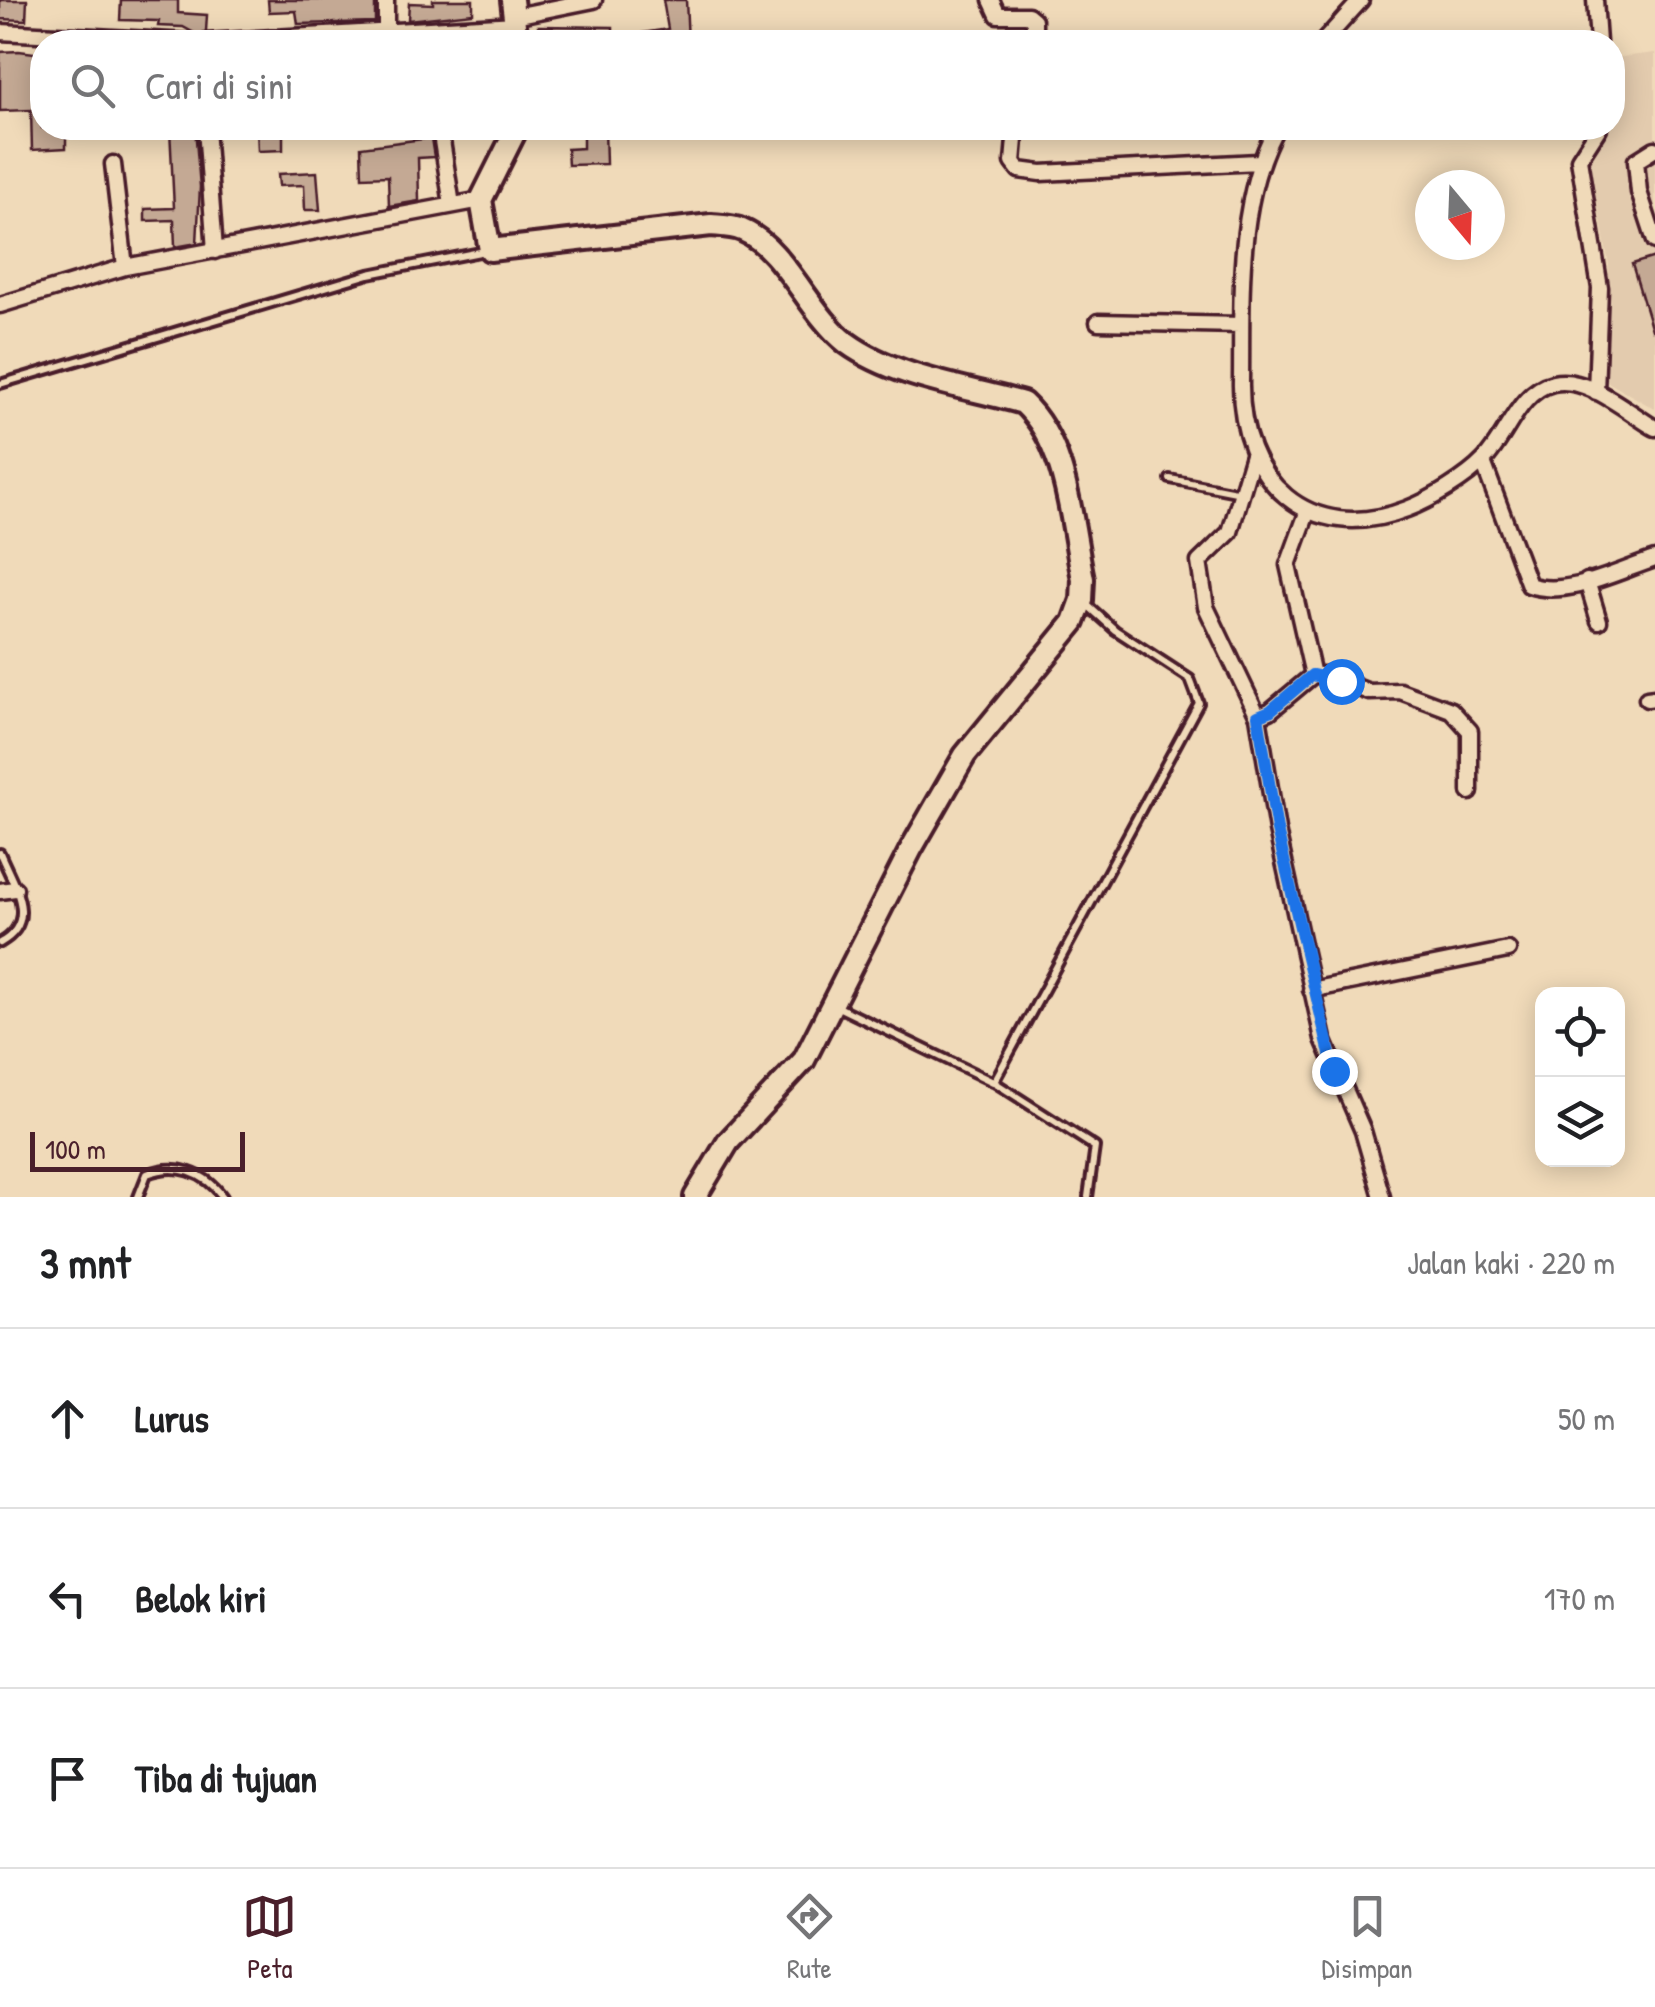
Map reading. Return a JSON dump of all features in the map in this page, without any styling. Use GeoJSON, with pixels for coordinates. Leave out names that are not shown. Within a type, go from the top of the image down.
{"type":"FeatureCollection","features":[{"type":"Feature","properties":{"kind":"street"},"geometry":{"type":"LineString","coordinates":[[379,30],[386,0]]}},
{"type":"Feature","properties":{"kind":"street"},"geometry":{"type":"LineString","coordinates":[[433,30],[515,21],[594,0]]}},
{"type":"Feature","properties":{"kind":"street"},"geometry":{"type":"LineString","coordinates":[[991,0],[998,15],[1028,16],[1034,20],[1034,30]]}},
{"type":"Feature","properties":{"kind":"street"},"geometry":{"type":"LineString","coordinates":[[1333,30],[1361,0]]}},
{"type":"Feature","properties":{"kind":"street"},"geometry":{"type":"LineString","coordinates":[[1596,0],[1597,30]]}},
{"type":"Feature","properties":{"kind":"street"},"geometry":{"type":"LineString","coordinates":[[0,32],[30,34]]}},
{"type":"Feature","properties":{"kind":"street"},"geometry":{"type":"LineString","coordinates":[[207,140],[215,251]]}},
{"type":"Feature","properties":{"kind":"street"},"geometry":{"type":"LineString","coordinates":[[442,140],[452,205]]}},
{"type":"Feature","properties":{"kind":"street"},"geometry":{"type":"LineString","coordinates":[[510,140],[481,200],[490,250],[711,225],[742,229],[766,247],[821,318],[848,343],[879,361],[1023,404],[1040,418],[1054,444],[1090,608],[1074,622],[965,755],[911,849],[804,1060],[728,1142],[695,1197]]}},
{"type":"Feature","properties":{"kind":"street"},"geometry":{"type":"LineString","coordinates":[[1015,140],[1013,162],[1019,170],[1041,174],[1258,162]]}},
{"type":"Feature","properties":{"kind":"street"},"geometry":{"type":"LineString","coordinates":[[1270,140],[1258,162],[1242,269],[1240,396],[1252,455],[1273,486],[1307,512],[1368,522],[1412,508],[1483,462],[1532,390],[1558,381],[1596,392],[1655,428]]}},
{"type":"Feature","properties":{"kind":"street"},"geometry":{"type":"LineString","coordinates":[[1591,140],[1578,159],[1600,288],[1596,392]]}},
{"type":"Feature","properties":{"kind":"street"},"geometry":{"type":"LineString","coordinates":[[1655,150],[1636,161],[1639,192],[1655,240]]}},
{"type":"Feature","properties":{"kind":"street"},"geometry":{"type":"LineString","coordinates":[[113,164],[125,267]]}},
{"type":"Feature","properties":{"kind":"street"},"geometry":{"type":"LineString","coordinates":[[0,305],[125,267],[481,200]]}},
{"type":"Feature","properties":{"kind":"street"},"geometry":{"type":"LineString","coordinates":[[1098,322],[1242,325]]}},
{"type":"Feature","properties":{"kind":"street"},"geometry":{"type":"LineString","coordinates":[[1252,455],[1230,532],[1199,562],[1206,607],[1258,716],[1311,990],[1334,1071],[1363,1131],[1382,1197]]}},
{"type":"Feature","properties":{"kind":"street"},"geometry":{"type":"LineString","coordinates":[[1483,462],[1529,585],[1546,591],[1655,559]]}},
{"type":"Feature","properties":{"kind":"street"},"geometry":{"type":"LineString","coordinates":[[1307,512],[1288,565],[1312,675]]}},
{"type":"Feature","properties":{"kind":"street"},"geometry":{"type":"LineString","coordinates":[[1587,581],[1598,622]]}},
{"type":"Feature","properties":{"kind":"street"},"geometry":{"type":"LineString","coordinates":[[1258,716],[1270,711],[1312,675]]}},
{"type":"Feature","properties":{"kind":"street"},"geometry":{"type":"LineString","coordinates":[[1312,675],[1369,692],[1400,691],[1451,710],[1470,731],[1470,792]]}},
{"type":"Feature","properties":{"kind":"street"},"geometry":{"type":"LineString","coordinates":[[1311,990],[1508,950]]}},
{"type":"Feature","properties":{"kind":"lane"},"geometry":{"type":"LineString","coordinates":[[0,384],[369,274],[490,250]]}},
{"type":"Feature","properties":{"kind":"lane"},"geometry":{"type":"LineString","coordinates":[[1170,479],[1242,493]]}},
{"type":"Feature","properties":{"kind":"lane"},"geometry":{"type":"LineString","coordinates":[[994,1082],[1199,703],[1190,679],[1090,608]]}},
{"type":"Feature","properties":{"kind":"lane"},"geometry":{"type":"LineString","coordinates":[[0,853],[7,890],[24,908],[20,926],[0,943]]}},
{"type":"Feature","properties":{"kind":"lane"},"geometry":{"type":"LineString","coordinates":[[833,1004],[994,1082],[1095,1147],[1088,1197]]}},
{"type":"Feature","properties":{"kind":"lane"},"geometry":{"type":"LineString","coordinates":[[138,1197],[147,1174],[173,1168],[213,1183],[222,1197]]}},
{"type":"Feature","properties":{"kind":"shaded area"},"geometry":{"type":"Polygon","coordinates":[[[1655,53],[1655,409],[1606,381],[1609,265],[1588,153],[1597,140],[1625,140],[1625,57],[1655,53]]]}},
{"type":"Feature","properties":{"kind":"building"},"geometry":{"type":"Polygon","coordinates":[[[0,0],[27,0],[26,20],[0,19],[0,0]]]}},
{"type":"Feature","properties":{"kind":"building"},"geometry":{"type":"Polygon","coordinates":[[[121,0],[178,0],[178,13],[207,15],[206,30],[158,26],[159,21],[120,20],[121,0]]]}},
{"type":"Feature","properties":{"kind":"building"},"geometry":{"type":"Polygon","coordinates":[[[268,0],[375,0],[375,22],[298,24],[296,11],[269,12],[268,0]]]}},
{"type":"Feature","properties":{"kind":"building"},"geometry":{"type":"Polygon","coordinates":[[[433,0],[473,0],[473,13],[408,20],[409,3],[433,4],[433,0]]]}},
{"type":"Feature","properties":{"kind":"building"},"geometry":{"type":"Polygon","coordinates":[[[663,0],[686,0],[687,30],[662,30],[668,29],[663,0]]]}},
{"type":"Feature","properties":{"kind":"building"},"geometry":{"type":"Polygon","coordinates":[[[538,26],[613,27],[613,30],[538,30],[538,26]]]}},
{"type":"Feature","properties":{"kind":"building"},"geometry":{"type":"Polygon","coordinates":[[[0,52],[30,52],[30,110],[0,111],[0,52]]]}},
{"type":"Feature","properties":{"kind":"building"},"geometry":{"type":"Polygon","coordinates":[[[32,140],[66,140],[66,148],[32,150],[32,140]]]}},
{"type":"Feature","properties":{"kind":"building"},"geometry":{"type":"Polygon","coordinates":[[[171,140],[196,140],[200,187],[197,243],[175,247],[174,220],[145,221],[145,209],[174,208],[171,140]]]}},
{"type":"Feature","properties":{"kind":"building"},"geometry":{"type":"Polygon","coordinates":[[[258,140],[283,140],[283,150],[258,151],[258,140]]]}},
{"type":"Feature","properties":{"kind":"building"},"geometry":{"type":"Polygon","coordinates":[[[431,140],[434,157],[418,158],[419,201],[389,206],[388,176],[362,177],[361,147],[431,140]]]}},
{"type":"Feature","properties":{"kind":"building"},"geometry":{"type":"Polygon","coordinates":[[[583,140],[605,140],[606,164],[568,165],[567,149],[583,148],[583,140]]]}},
{"type":"Feature","properties":{"kind":"building"},"geometry":{"type":"Polygon","coordinates":[[[317,172],[320,210],[305,210],[304,185],[279,186],[278,174],[317,172]]]}},
{"type":"Feature","properties":{"kind":"building"},"geometry":{"type":"Polygon","coordinates":[[[1655,257],[1655,330],[1652,330],[1632,264],[1655,257]]]}},
{"type":"Feature","properties":{"kind":"route"},"geometry":{"type":"LineString","coordinates":[[1334,1071],[1311,990],[1258,716],[1270,711],[1312,675],[1341,681]]}}]}
